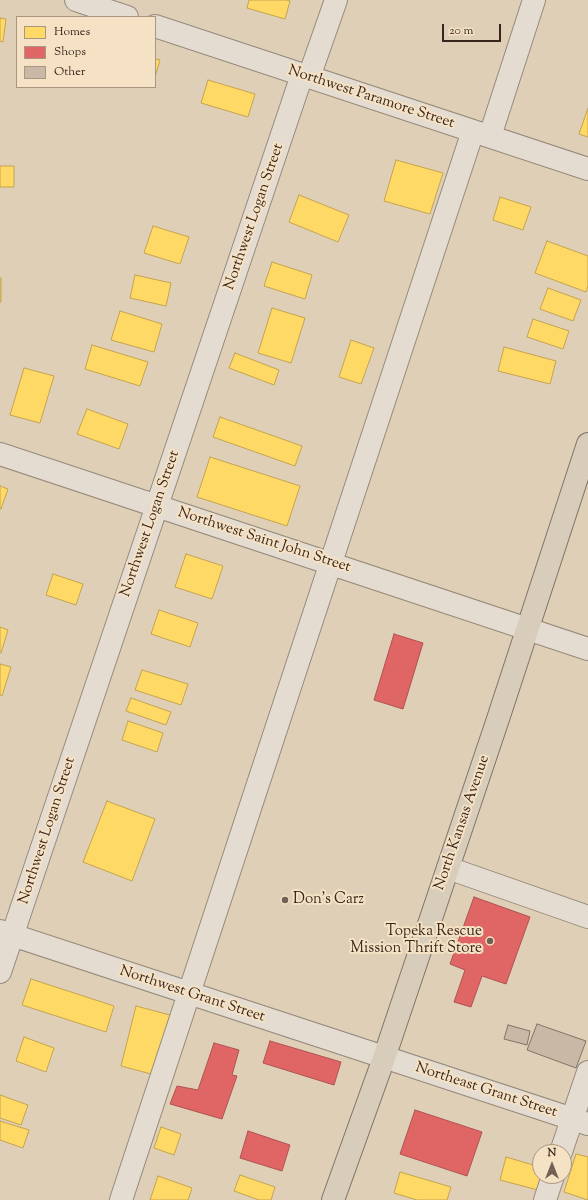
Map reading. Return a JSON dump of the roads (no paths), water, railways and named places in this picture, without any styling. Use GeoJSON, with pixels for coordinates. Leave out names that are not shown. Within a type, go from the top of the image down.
{"type":"FeatureCollection","features":[{"type":"Feature","properties":{"kind":"main road","name":"North Kansas Avenue"},"geometry":{"type":"LineString","coordinates":[[334,1200],[448,868],[588,444]]}},
{"type":"Feature","properties":{"kind":"street"},"geometry":{"type":"LineString","coordinates":[[76,0],[125,16]]}},
{"type":"Feature","properties":{"kind":"street"},"geometry":{"type":"LineString","coordinates":[[131,16],[136,0]]}},
{"type":"Feature","properties":{"kind":"street","name":"Northwest Logan Street"},"geometry":{"type":"LineString","coordinates":[[0,972],[7,934],[157,506],[305,76],[336,0]]}},
{"type":"Feature","properties":{"kind":"street"},"geometry":{"type":"LineString","coordinates":[[121,1200],[331,564],[481,134],[534,0]]}},
{"type":"Feature","properties":{"kind":"street","name":"Northwest Paramore Street"},"geometry":{"type":"LineString","coordinates":[[156,26],[588,169]]}},
{"type":"Feature","properties":{"kind":"street","name":"Northwest Saint John Street"},"geometry":{"type":"LineString","coordinates":[[0,454],[588,649]]}},
{"type":"Feature","properties":{"kind":"street"},"geometry":{"type":"LineString","coordinates":[[448,868],[588,917]]}},
{"type":"Feature","properties":{"kind":"street","name":"Northwest Grant Street"},"geometry":{"type":"LineString","coordinates":[[7,934],[384,1058]]}},
{"type":"Feature","properties":{"kind":"street","name":"Northeast Grant Street"},"geometry":{"type":"LineString","coordinates":[[384,1058],[580,1122]]}},
{"type":"Feature","properties":{"kind":"street"},"geometry":{"type":"LineString","coordinates":[[566,1144],[580,1122],[588,1072]]}},
{"type":"Feature","properties":{"kind":"street"},"geometry":{"type":"LineString","coordinates":[[545,1200],[550,1184]]}},
{"type":"Feature","properties":{"kind":"place","name":"Don's Carz"},"geometry":{"type":"Point","coordinates":[285,900]}},
{"type":"Feature","properties":{"kind":"place","name":"Topeka Rescue Mission Thrift Store"},"geometry":{"type":"Point","coordinates":[490,941]}}]}
